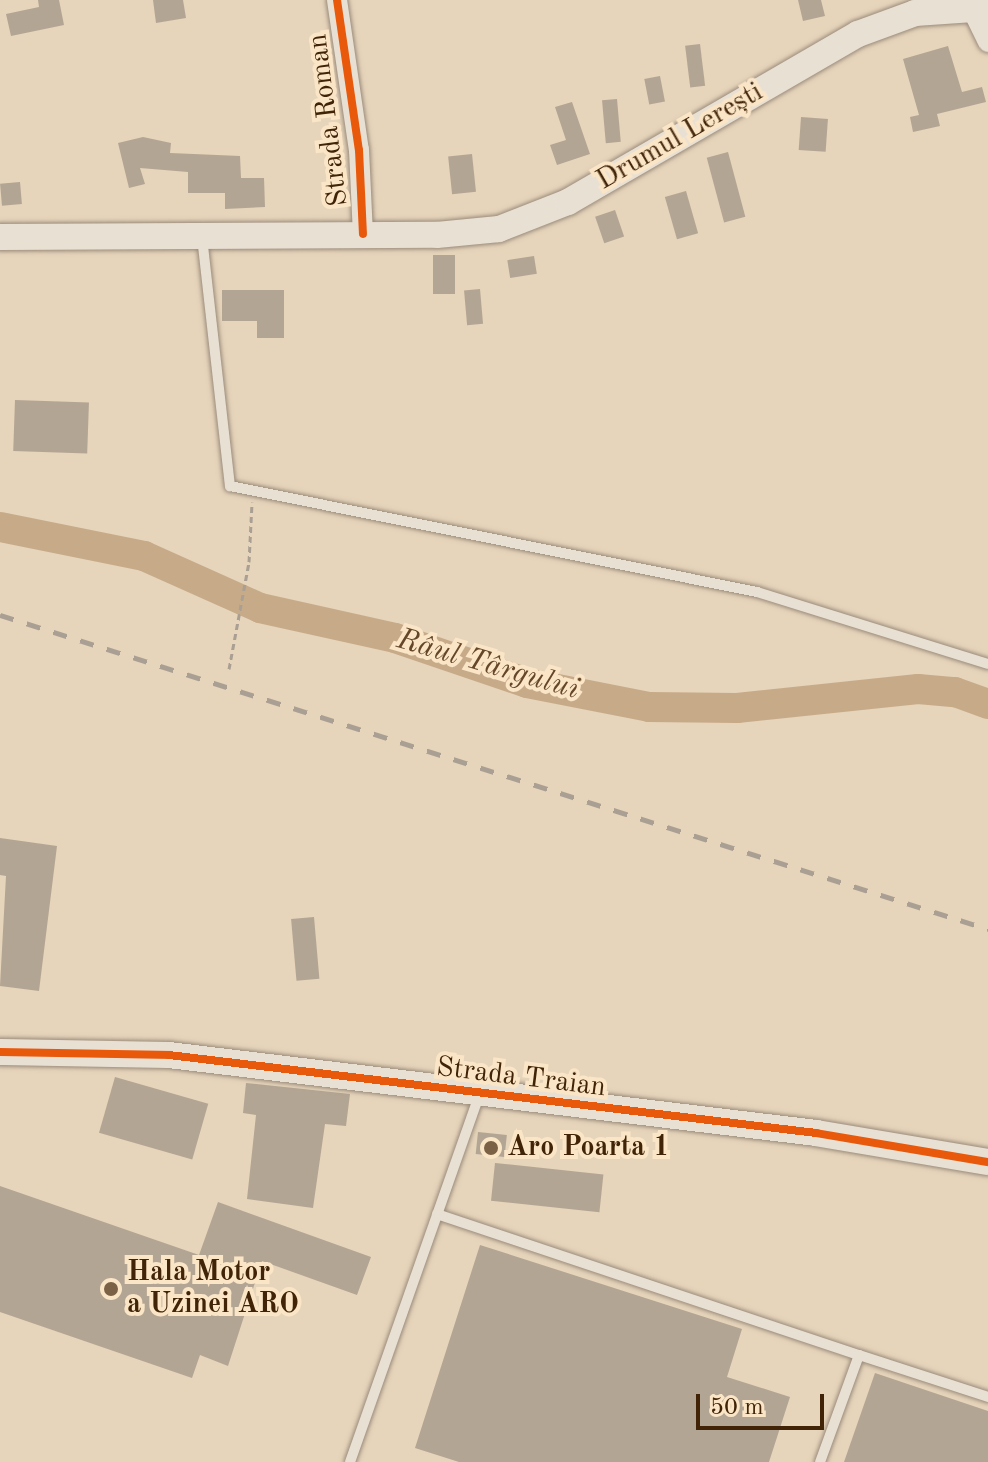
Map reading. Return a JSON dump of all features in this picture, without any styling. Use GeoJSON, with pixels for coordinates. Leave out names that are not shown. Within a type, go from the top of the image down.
{"type":"FeatureCollection","features":[{"type":"Feature","properties":{"kind":"main road","name":"Drumul Lerești"},"geometry":{"type":"LineString","coordinates":[[0,237],[474,233],[526,222],[838,45],[916,7],[980,8]]}},
{"type":"Feature","properties":{"kind":"main road","name":"Strada Traian"},"geometry":{"type":"LineString","coordinates":[[0,1052],[169,1055],[479,1095],[816,1133],[988,1162]]}},
{"type":"Feature","properties":{"kind":"street","name":"Strada Roman"},"geometry":{"type":"LineString","coordinates":[[337,0],[359,150],[363,234]]}},
{"type":"Feature","properties":{"kind":"street"},"geometry":{"type":"LineString","coordinates":[[980,8],[988,42]]}},
{"type":"Feature","properties":{"kind":"lane"},"geometry":{"type":"LineString","coordinates":[[202,235],[230,486],[757,592],[988,664]]}},
{"type":"Feature","properties":{"kind":"lane"},"geometry":{"type":"LineString","coordinates":[[350,1462],[479,1095]]}},
{"type":"Feature","properties":{"kind":"lane"},"geometry":{"type":"LineString","coordinates":[[437,1214],[988,1397]]}},
{"type":"Feature","properties":{"kind":"lane"},"geometry":{"type":"LineString","coordinates":[[820,1462],[859,1355]]}},
{"type":"Feature","properties":{"kind":"path"},"geometry":{"type":"LineString","coordinates":[[229,669],[249,562],[252,490]]}},
{"type":"Feature","properties":{"kind":"building"},"geometry":{"type":"Polygon","coordinates":[[[38,0],[59,0],[64,25],[11,36],[6,14],[39,7],[38,0]]]}},
{"type":"Feature","properties":{"kind":"building"},"geometry":{"type":"Polygon","coordinates":[[[153,0],[183,0],[186,18],[156,23],[153,0]]]}},
{"type":"Feature","properties":{"kind":"building"},"geometry":{"type":"Polygon","coordinates":[[[798,0],[821,0],[825,16],[803,21],[798,0]]]}},
{"type":"Feature","properties":{"kind":"building"},"geometry":{"type":"Polygon","coordinates":[[[700,44],[705,86],[690,88],[685,46],[700,44]]]}},
{"type":"Feature","properties":{"kind":"building"},"geometry":{"type":"Polygon","coordinates":[[[948,46],[962,92],[982,87],[986,102],[937,114],[940,126],[913,132],[910,117],[919,115],[903,59],[948,46]]]}},
{"type":"Feature","properties":{"kind":"building"},"geometry":{"type":"Polygon","coordinates":[[[660,76],[665,102],[649,105],[644,79],[660,76]]]}},
{"type":"Feature","properties":{"kind":"building"},"geometry":{"type":"Polygon","coordinates":[[[617,99],[621,142],[606,143],[602,100],[617,99]]]}},
{"type":"Feature","properties":{"kind":"building"},"geometry":{"type":"Polygon","coordinates":[[[572,102],[590,154],[557,165],[550,145],[566,140],[555,107],[572,102]]]}},
{"type":"Feature","properties":{"kind":"building"},"geometry":{"type":"Polygon","coordinates":[[[801,117],[828,119],[826,152],[799,150],[801,117]]]}},
{"type":"Feature","properties":{"kind":"building"},"geometry":{"type":"Polygon","coordinates":[[[143,137],[171,143],[170,153],[240,156],[241,178],[264,178],[265,207],[225,209],[225,193],[188,193],[188,172],[140,168],[145,184],[129,188],[118,143],[143,137]]]}},
{"type":"Feature","properties":{"kind":"building"},"geometry":{"type":"Polygon","coordinates":[[[728,152],[745,217],[724,222],[707,158],[728,152]]]}},
{"type":"Feature","properties":{"kind":"building"},"geometry":{"type":"Polygon","coordinates":[[[472,154],[476,192],[452,194],[448,157],[472,154]]]}},
{"type":"Feature","properties":{"kind":"building"},"geometry":{"type":"Polygon","coordinates":[[[20,182],[22,204],[2,206],[0,184],[20,182]]]}},
{"type":"Feature","properties":{"kind":"building"},"geometry":{"type":"Polygon","coordinates":[[[686,191],[698,233],[677,239],[665,197],[686,191]]]}},
{"type":"Feature","properties":{"kind":"building"},"geometry":{"type":"Polygon","coordinates":[[[615,210],[624,236],[604,243],[595,217],[615,210]]]}},
{"type":"Feature","properties":{"kind":"building"},"geometry":{"type":"Polygon","coordinates":[[[433,255],[455,255],[455,294],[433,294],[433,255]]]}},
{"type":"Feature","properties":{"kind":"building"},"geometry":{"type":"Polygon","coordinates":[[[534,256],[537,274],[510,278],[507,260],[534,256]]]}},
{"type":"Feature","properties":{"kind":"building"},"geometry":{"type":"Polygon","coordinates":[[[480,289],[483,324],[467,325],[464,290],[480,289]]]}},
{"type":"Feature","properties":{"kind":"building"},"geometry":{"type":"Polygon","coordinates":[[[222,290],[284,290],[284,338],[257,338],[257,321],[222,321],[222,290]]]}},
{"type":"Feature","properties":{"kind":"building"},"geometry":{"type":"Polygon","coordinates":[[[15,400],[89,403],[87,454],[13,451],[15,400]]]}},
{"type":"Feature","properties":{"kind":"building"},"geometry":{"type":"Polygon","coordinates":[[[0,838],[57,846],[39,991],[0,986],[6,876],[0,875],[0,838]]]}},
{"type":"Feature","properties":{"kind":"building"},"geometry":{"type":"Polygon","coordinates":[[[314,917],[319,979],[296,981],[291,919],[314,917]]]}},
{"type":"Feature","properties":{"kind":"building"},"geometry":{"type":"Polygon","coordinates":[[[115,1077],[208,1104],[192,1159],[99,1133],[115,1077]]]}},
{"type":"Feature","properties":{"kind":"building"},"geometry":{"type":"Polygon","coordinates":[[[246,1083],[350,1094],[346,1126],[325,1124],[313,1208],[247,1199],[256,1115],[243,1113],[246,1083]]]}},
{"type":"Feature","properties":{"kind":"building","name":"Aro Poarta 1"},"geometry":{"type":"Polygon","coordinates":[[[478,1132],[507,1135],[505,1157],[476,1154],[478,1132]]]}},
{"type":"Feature","properties":{"kind":"building"},"geometry":{"type":"Polygon","coordinates":[[[495,1163],[603,1174],[599,1212],[491,1201],[495,1163]]]}},
{"type":"Feature","properties":{"kind":"building","name":"Hala Motor a Uzinei ARO"},"geometry":{"type":"Polygon","coordinates":[[[0,1186],[199,1255],[218,1202],[371,1257],[357,1295],[262,1261],[228,1366],[200,1355],[192,1378],[0,1312],[0,1186]]]}},
{"type":"Feature","properties":{"kind":"building"},"geometry":{"type":"Polygon","coordinates":[[[480,1245],[742,1329],[727,1377],[790,1397],[769,1462],[459,1462],[415,1448],[480,1245]]]}},
{"type":"Feature","properties":{"kind":"building"},"geometry":{"type":"Polygon","coordinates":[[[875,1373],[988,1411],[988,1462],[844,1462],[875,1373]]]}},
{"type":"Feature","properties":{"kind":"waterway","name":"Râul Târgului"},"geometry":{"type":"LineString","coordinates":[[0,527],[144,556],[260,608],[395,638],[527,683],[649,707],[737,708],[918,689],[955,692],[988,704]]}},
{"type":"Feature","properties":{"kind":"railway"},"geometry":{"type":"LineString","coordinates":[[0,615],[988,929]]}},
{"type":"Feature","properties":{"kind":"cycle path"},"geometry":{"type":"LineString","coordinates":[[337,0],[359,150],[363,234]]}},
{"type":"Feature","properties":{"kind":"cycle path"},"geometry":{"type":"LineString","coordinates":[[0,1052],[169,1055],[816,1133],[988,1162]]}},
{"type":"Feature","properties":{"kind":"place","name":"Aro Poarta 1"},"geometry":{"type":"Point","coordinates":[491,1148]}},
{"type":"Feature","properties":{"kind":"place","name":"Hala Motor a Uzinei ARO"},"geometry":{"type":"Point","coordinates":[111,1289]}}]}
